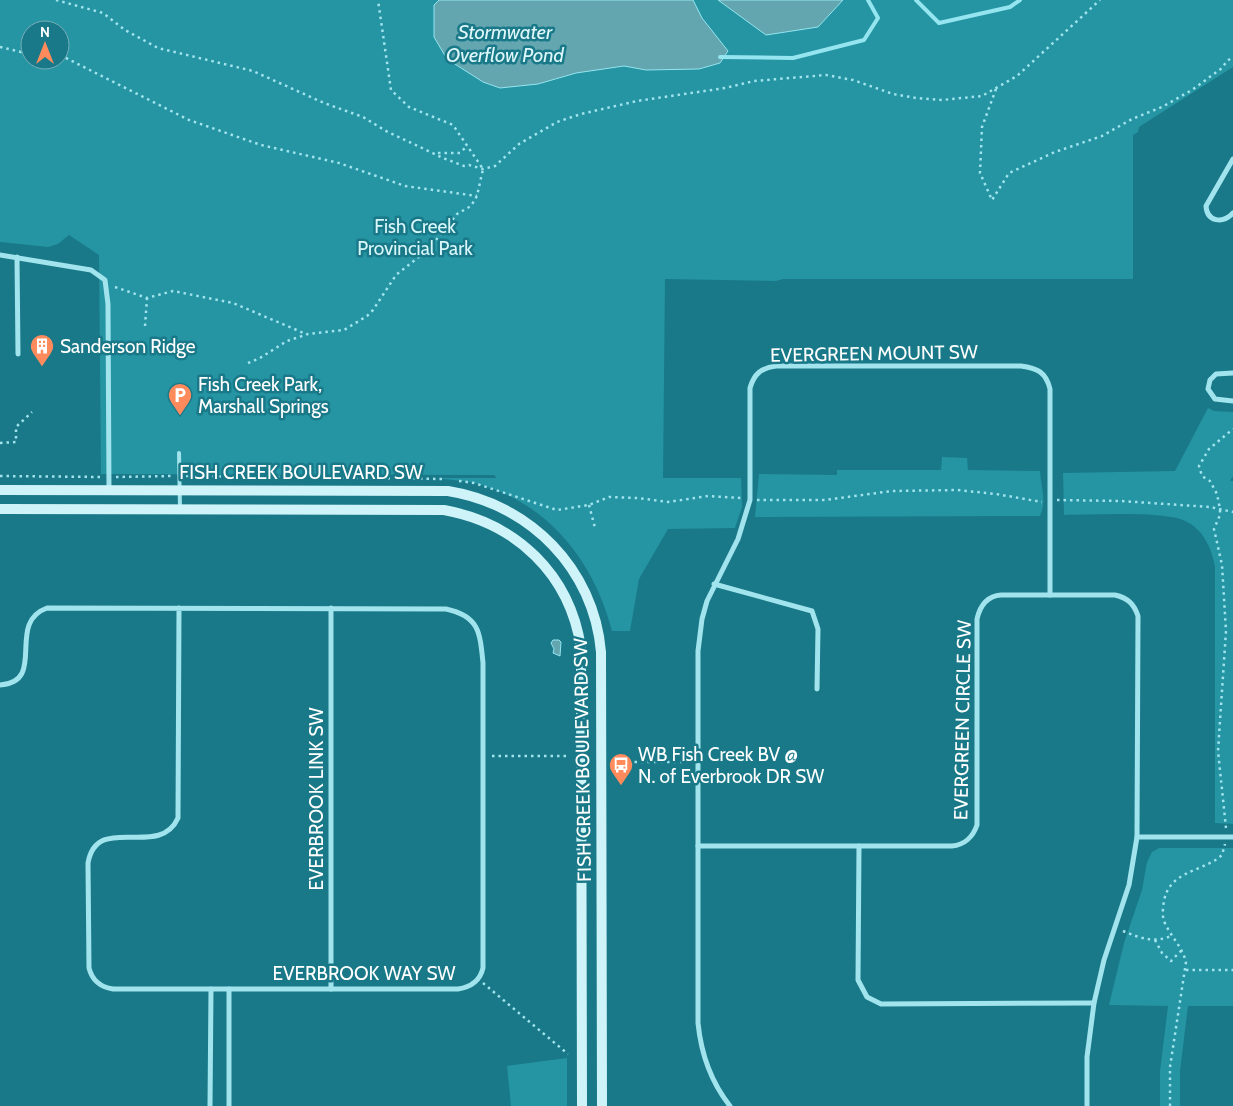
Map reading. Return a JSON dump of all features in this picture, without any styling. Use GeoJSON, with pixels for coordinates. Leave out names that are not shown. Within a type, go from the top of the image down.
{"type":"FeatureCollection","features":[{"type":"Feature","properties":{"kind":"main road","name":"FISH CREEK BOULEVARD SW"},"geometry":{"type":"LineString","coordinates":[[0,490],[416,489],[462,493],[488,501],[524,520],[557,548],[573,569],[591,606],[601,652],[602,1106]]}},
{"type":"Feature","properties":{"kind":"main road","name":"FISH CREEK BOULEVARD SW"},"geometry":{"type":"LineString","coordinates":[[0,509],[421,509],[459,512],[486,521],[513,536],[540,558],[560,585],[577,624],[582,659],[582,1106]]}},
{"type":"Feature","properties":{"kind":"street"},"geometry":{"type":"LineString","coordinates":[[1233,158],[1206,206],[1208,215],[1216,220],[1225,220],[1233,213]]}},
{"type":"Feature","properties":{"kind":"street"},"geometry":{"type":"LineString","coordinates":[[0,255],[92,270],[105,280],[108,304],[109,490]]}},
{"type":"Feature","properties":{"kind":"street"},"geometry":{"type":"LineString","coordinates":[[16,257],[18,354]]}},
{"type":"Feature","properties":{"kind":"street","name":"EVERGREEN MOUNT SW"},"geometry":{"type":"LineString","coordinates":[[698,846],[698,651],[702,620],[714,584],[738,539],[750,500],[750,388],[752,380],[764,369],[785,366],[1021,366],[1034,367],[1042,372],[1050,389],[1050,595]]}},
{"type":"Feature","properties":{"kind":"street"},"geometry":{"type":"LineString","coordinates":[[1233,373],[1216,374],[1210,380],[1208,389],[1215,399],[1233,401]]}},
{"type":"Feature","properties":{"kind":"street"},"geometry":{"type":"LineString","coordinates":[[714,584],[812,611],[818,629],[817,688]]}},
{"type":"Feature","properties":{"kind":"street","name":"EVERGREEN CIRCLE SW"},"geometry":{"type":"LineString","coordinates":[[698,846],[958,845],[971,837],[977,821],[978,613],[986,601],[997,595],[1115,595],[1131,602],[1138,616],[1137,837],[1133,866],[1094,1003],[1088,1049],[1087,1106]]}},
{"type":"Feature","properties":{"kind":"street","name":"EVERBROOK WAY SW"},"geometry":{"type":"LineString","coordinates":[[0,685],[11,683],[25,669],[26,629],[32,616],[39,611],[56,608],[179,608],[331,608],[446,609],[460,612],[477,627],[481,638],[483,663],[483,968],[478,979],[468,988],[105,988],[96,981],[89,968],[88,863],[92,850],[101,841],[112,837],[164,835],[172,829],[178,818],[179,608]]}},
{"type":"Feature","properties":{"kind":"street","name":"EVERBROOK LINK SW"},"geometry":{"type":"LineString","coordinates":[[331,608],[331,989]]}},
{"type":"Feature","properties":{"kind":"street"},"geometry":{"type":"LineString","coordinates":[[1137,837],[1233,837]]}},
{"type":"Feature","properties":{"kind":"street"},"geometry":{"type":"LineString","coordinates":[[698,846],[699,1034],[702,1053],[711,1075],[730,1106]]}},
{"type":"Feature","properties":{"kind":"street"},"geometry":{"type":"LineString","coordinates":[[859,846],[858,980],[867,997],[881,1004],[1094,1003]]}},
{"type":"Feature","properties":{"kind":"street"},"geometry":{"type":"LineString","coordinates":[[210,1106],[211,989]]}},
{"type":"Feature","properties":{"kind":"street"},"geometry":{"type":"LineString","coordinates":[[229,989],[229,1106]]}},
{"type":"Feature","properties":{"kind":"lane"},"geometry":{"type":"LineString","coordinates":[[179,453],[180,509]]}},
{"type":"Feature","properties":{"kind":"path"},"geometry":{"type":"LineString","coordinates":[[56,0],[103,13],[125,30],[158,48],[233,65],[277,81],[324,104],[364,118],[405,140],[464,166],[469,165],[483,169],[496,166],[519,144],[557,122],[637,100],[725,88],[754,80],[826,75],[854,80],[893,94],[942,100],[982,96],[1017,76],[1100,0]]}},
{"type":"Feature","properties":{"kind":"path"},"geometry":{"type":"LineString","coordinates":[[248,363],[260,358],[287,341],[308,334],[344,330],[367,316],[374,310],[396,275],[429,249],[457,214],[471,206],[477,196],[483,169],[453,125],[409,107],[391,90],[378,1]]}},
{"type":"Feature","properties":{"kind":"path"},"geometry":{"type":"LineString","coordinates":[[0,47],[20,52]]}},
{"type":"Feature","properties":{"kind":"path"},"geometry":{"type":"LineString","coordinates":[[996,89],[982,127],[980,173],[992,200],[1008,173],[1055,152],[1102,136],[1132,119],[1162,107],[1200,84],[1233,57]]}},
{"type":"Feature","properties":{"kind":"path"},"geometry":{"type":"LineString","coordinates":[[70,60],[189,120],[260,145],[339,163],[405,186],[477,196]]}},
{"type":"Feature","properties":{"kind":"path"},"geometry":{"type":"LineString","coordinates":[[437,153],[460,153],[467,146]]}},
{"type":"Feature","properties":{"kind":"path"},"geometry":{"type":"LineString","coordinates":[[105,280],[115,288],[147,298],[173,291],[233,303],[308,334]]}},
{"type":"Feature","properties":{"kind":"path"},"geometry":{"type":"LineString","coordinates":[[145,326],[147,298]]}},
{"type":"Feature","properties":{"kind":"path"},"geometry":{"type":"LineString","coordinates":[[0,443],[16,442],[16,426],[32,412]]}},
{"type":"Feature","properties":{"kind":"path"},"geometry":{"type":"LineString","coordinates":[[1170,1106],[1170,1067],[1174,1027],[1186,970],[1183,949],[1164,920],[1166,893],[1180,876],[1217,860],[1225,847],[1226,837],[1218,751],[1226,631],[1222,565],[1214,529],[1220,515],[1220,509],[1217,494],[1210,481],[1202,476],[1199,466],[1209,449],[1233,429]]}},
{"type":"Feature","properties":{"kind":"path"},"geometry":{"type":"LineString","coordinates":[[0,476],[437,478],[474,483],[557,510],[589,505],[609,498],[638,498],[668,502],[708,496],[750,500],[824,500],[892,492],[957,490],[996,494],[1038,503],[1060,500],[1121,500],[1220,509],[1233,512]]}},
{"type":"Feature","properties":{"kind":"path"},"geometry":{"type":"LineString","coordinates":[[589,505],[595,528]]}},
{"type":"Feature","properties":{"kind":"path"},"geometry":{"type":"LineString","coordinates":[[492,756],[568,756]]}},
{"type":"Feature","properties":{"kind":"path"},"geometry":{"type":"LineString","coordinates":[[615,762],[687,762]]}},
{"type":"Feature","properties":{"kind":"path"},"geometry":{"type":"LineString","coordinates":[[1114,928],[1139,938],[1155,940],[1173,934]]}},
{"type":"Feature","properties":{"kind":"path"},"geometry":{"type":"LineString","coordinates":[[1155,940],[1162,954],[1170,961],[1183,949]]}},
{"type":"Feature","properties":{"kind":"path"},"geometry":{"type":"LineString","coordinates":[[1186,970],[1233,970]]}},
{"type":"Feature","properties":{"kind":"path"},"geometry":{"type":"LineString","coordinates":[[478,979],[568,1054]]}},
{"type":"Feature","properties":{"kind":"green space","name":"Fish Creek Provincial Park"},"geometry":{"type":"Polygon","coordinates":[[[0,0],[1233,0],[1233,67],[1139,127],[1138,132],[1133,135],[1133,279],[783,279],[776,281],[665,279],[663,478],[741,478],[742,507],[735,528],[668,529],[639,579],[630,631],[612,631],[604,605],[580,558],[545,519],[524,504],[500,492],[474,483],[437,478],[497,478],[494,475],[101,474],[99,255],[69,235],[58,244],[48,247],[0,242],[0,0]]]}},
{"type":"Feature","properties":{"kind":"green space"},"geometry":{"type":"Polygon","coordinates":[[[1208,408],[1214,411],[1233,412],[1233,476],[1230,481],[1233,481],[1233,824],[1215,823],[1215,566],[1205,539],[1190,523],[1172,517],[1142,514],[1064,515],[1063,473],[1175,471],[1208,408]]]}},
{"type":"Feature","properties":{"kind":"green space"},"geometry":{"type":"Polygon","coordinates":[[[942,457],[967,458],[968,470],[1040,471],[1043,505],[1040,516],[755,517],[759,474],[837,475],[837,470],[941,470],[942,457]]]}},
{"type":"Feature","properties":{"kind":"green space"},"geometry":{"type":"Polygon","coordinates":[[[1159,848],[1233,848],[1233,1006],[1188,1006],[1180,1071],[1180,1106],[1160,1106],[1160,1071],[1168,1006],[1109,1005],[1124,943],[1142,890],[1147,862],[1152,852],[1159,848]]]}},
{"type":"Feature","properties":{"kind":"green space"},"geometry":{"type":"Polygon","coordinates":[[[567,1058],[567,1106],[511,1106],[507,1066],[567,1058]]]}},
{"type":"Feature","properties":{"kind":"water","name":"Stormwater Overflow Pond"},"geometry":{"type":"Polygon","coordinates":[[[439,0],[693,0],[702,18],[728,51],[720,63],[699,69],[646,70],[624,66],[576,73],[538,84],[500,88],[483,82],[447,59],[434,37],[434,5],[439,0]]]}},
{"type":"Feature","properties":{"kind":"water"},"geometry":{"type":"Polygon","coordinates":[[[718,0],[843,0],[818,27],[766,35],[718,0]]]}},
{"type":"Feature","properties":{"kind":"water"},"geometry":{"type":"Polygon","coordinates":[[[553,640],[561,642],[560,656],[553,653],[554,649],[551,643],[553,640]]]}},
{"type":"Feature","properties":{"kind":"waterway"},"geometry":{"type":"LineString","coordinates":[[720,57],[793,58],[864,40],[878,18],[868,0]]}},
{"type":"Feature","properties":{"kind":"waterway"},"geometry":{"type":"LineString","coordinates":[[916,0],[939,23],[1010,7],[1020,0]]}},
{"type":"Feature","properties":{"kind":"place","name":"Sanderson Ridge"},"geometry":{"type":"Point","coordinates":[42,367]}},
{"type":"Feature","properties":{"kind":"place","name":"Fish Creek Park, Marshall Springs"},"geometry":{"type":"Point","coordinates":[180,416]}},
{"type":"Feature","properties":{"kind":"place","name":"WB Fish Creek BV @ N. of Everbrook DR SW"},"geometry":{"type":"Point","coordinates":[621,786]}}]}
